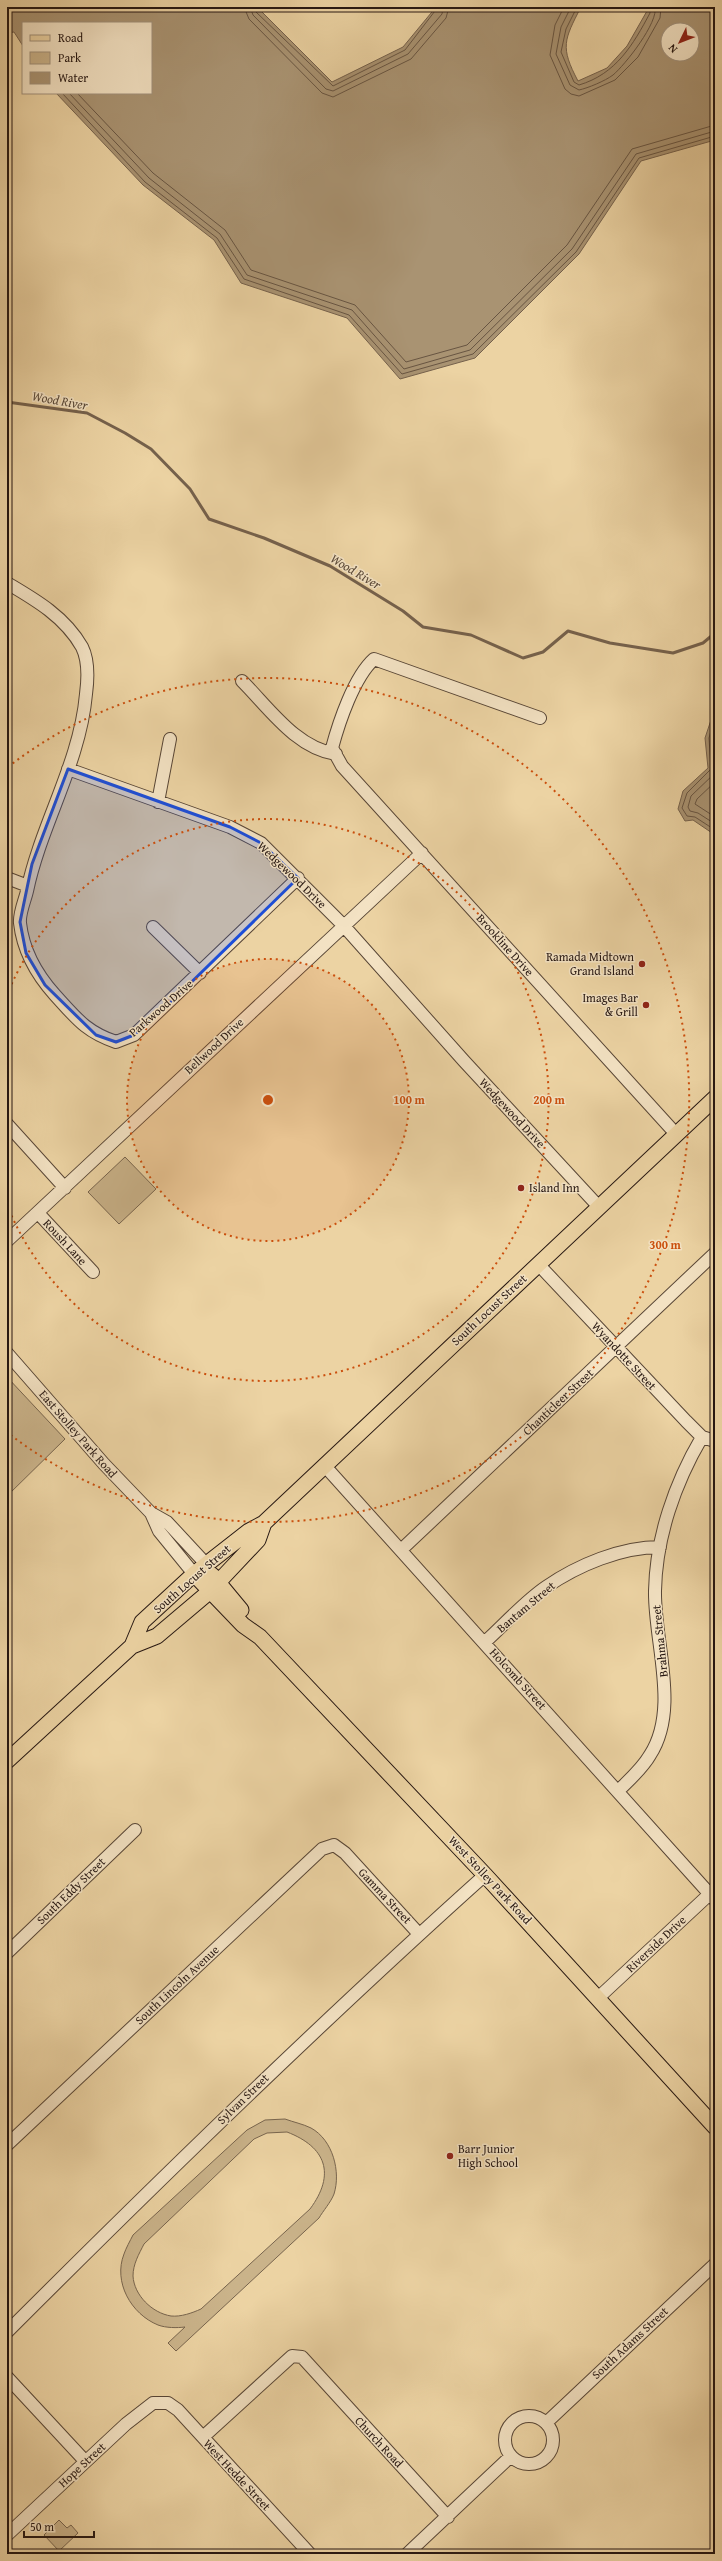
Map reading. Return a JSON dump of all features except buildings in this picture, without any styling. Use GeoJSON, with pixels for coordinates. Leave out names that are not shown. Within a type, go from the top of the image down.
{"type":"FeatureCollection","features":[{"type":"Feature","properties":{"kind":"main road","name":"South Locust Street"},"geometry":{"type":"LineString","coordinates":[[132,1646],[142,1622],[206,1564],[249,1531],[264,1523],[715,1098]]}},
{"type":"Feature","properties":{"kind":"main road","name":"South Locust Street"},"geometry":{"type":"LineString","coordinates":[[7,1761],[132,1646],[157,1636],[213,1587],[258,1540],[264,1523]]}},
{"type":"Feature","properties":{"kind":"main road","name":"West Stolley Park Road"},"geometry":{"type":"LineString","coordinates":[[206,1564],[213,1587]]}},
{"type":"Feature","properties":{"kind":"main road","name":"West Stolley Park Road"},"geometry":{"type":"LineString","coordinates":[[194,1574],[213,1587],[243,1626],[260,1637],[485,1875],[715,2127]]}},
{"type":"Feature","properties":{"kind":"street"},"geometry":{"type":"LineString","coordinates":[[7,584],[38,601],[69,627],[83,648],[88,674],[85,708],[68,769]]}},
{"type":"Feature","properties":{"kind":"street"},"geometry":{"type":"LineString","coordinates":[[336,754],[332,748],[338,726],[365,666],[374,659],[540,718]]}},
{"type":"Feature","properties":{"kind":"street"},"geometry":{"type":"LineString","coordinates":[[242,681],[307,744],[322,752],[336,754]]}},
{"type":"Feature","properties":{"kind":"street"},"geometry":{"type":"LineString","coordinates":[[158,802],[170,739]]}},
{"type":"Feature","properties":{"kind":"street","name":"Brookline Drive"},"geometry":{"type":"LineString","coordinates":[[336,754],[342,766],[676,1134]]}},
{"type":"Feature","properties":{"kind":"street","name":"Wedgewood Drive"},"geometry":{"type":"LineString","coordinates":[[68,769],[230,827],[261,843],[298,878],[343,925],[464,1061],[599,1207]]}},
{"type":"Feature","properties":{"kind":"street","name":"Parkwood Drive"},"geometry":{"type":"LineString","coordinates":[[68,769],[32,864],[20,922],[26,953],[45,984],[76,1018],[96,1035],[116,1042],[134,1035],[298,878]]}},
{"type":"Feature","properties":{"kind":"street","name":"Bellwood Drive"},"geometry":{"type":"LineString","coordinates":[[7,1241],[343,925],[422,853]]}},
{"type":"Feature","properties":{"kind":"street"},"geometry":{"type":"LineString","coordinates":[[7,878],[28,886]]}},
{"type":"Feature","properties":{"kind":"street"},"geometry":{"type":"LineString","coordinates":[[153,927],[200,973]]}},
{"type":"Feature","properties":{"kind":"street"},"geometry":{"type":"LineString","coordinates":[[7,1124],[65,1188]]}},
{"type":"Feature","properties":{"kind":"street","name":"Roush Lane"},"geometry":{"type":"LineString","coordinates":[[38,1213],[93,1272]]}},
{"type":"Feature","properties":{"kind":"street","name":"Chanticleer Street"},"geometry":{"type":"LineString","coordinates":[[401,1550],[715,1253]]}},
{"type":"Feature","properties":{"kind":"street","name":"Wyandotte Street"},"geometry":{"type":"LineString","coordinates":[[538,1264],[702,1436],[715,1441]]}},
{"type":"Feature","properties":{"kind":"street","name":"East Stolley Park Road"},"geometry":{"type":"LineString","coordinates":[[7,1353],[104,1464],[151,1513],[167,1522],[206,1564]]}},
{"type":"Feature","properties":{"kind":"street","name":"Brahma Street"},"geometry":{"type":"LineString","coordinates":[[618,1791],[650,1755],[659,1736],[664,1675],[657,1634],[655,1591],[662,1531],[684,1467],[702,1436]]}},
{"type":"Feature","properties":{"kind":"street","name":"Holcomb Street"},"geometry":{"type":"LineString","coordinates":[[324,1465],[713,1894]]}},
{"type":"Feature","properties":{"kind":"street","name":"East Stolley Park Road"},"geometry":{"type":"LineString","coordinates":[[151,1513],[159,1532],[194,1574]]}},
{"type":"Feature","properties":{"kind":"street","name":"Bantam Street"},"geometry":{"type":"LineString","coordinates":[[485,1642],[545,1588],[579,1568],[618,1554],[648,1547],[660,1547]]}},
{"type":"Feature","properties":{"kind":"street","name":"South Eddy Street"},"geometry":{"type":"LineString","coordinates":[[7,1953],[135,1830]]}},
{"type":"Feature","properties":{"kind":"street","name":"South Lincoln Avenue"},"geometry":{"type":"LineString","coordinates":[[7,2145],[322,1848],[334,1845],[350,1859]]}},
{"type":"Feature","properties":{"kind":"street","name":"Gamma Street"},"geometry":{"type":"LineString","coordinates":[[350,1859],[420,1934]]}},
{"type":"Feature","properties":{"kind":"street","name":"Sylvan Street"},"geometry":{"type":"LineString","coordinates":[[7,2332],[174,2165],[485,1875]]}},
{"type":"Feature","properties":{"kind":"street","name":"Riverside Drive"},"geometry":{"type":"LineString","coordinates":[[598,1998],[713,1894]]}},
{"type":"Feature","properties":{"kind":"street","name":"South Adams Street"},"geometry":{"type":"LineString","coordinates":[[546,2424],[715,2264]]}},
{"type":"Feature","properties":{"kind":"street","name":"Church Road"},"geometry":{"type":"LineString","coordinates":[[203,2437],[292,2356],[302,2357],[448,2517]]}},
{"type":"Feature","properties":{"kind":"street"},"geometry":{"type":"LineString","coordinates":[[7,2377],[85,2461]]}},
{"type":"Feature","properties":{"kind":"street","name":"Hope Street"},"geometry":{"type":"LineString","coordinates":[[7,2535],[85,2461],[153,2403],[160,2403]]}},
{"type":"Feature","properties":{"kind":"street","name":"West Hedde Street"},"geometry":{"type":"LineString","coordinates":[[160,2403],[168,2403],[178,2410],[310,2554]]}},
{"type":"Feature","properties":{"kind":"street"},"geometry":{"type":"LineString","coordinates":[[531,2416],[539,2418],[546,2424],[553,2435],[554,2442],[549,2453],[541,2460],[528,2464],[511,2456],[504,2441],[505,2434],[512,2422],[522,2417],[531,2416]]}},
{"type":"Feature","properties":{"kind":"street"},"geometry":{"type":"LineString","coordinates":[[407,2554],[511,2456]]}},
{"type":"Feature","properties":{"kind":"highlighted area"},"geometry":{"type":"Polygon","coordinates":[[[68,769],[230,827],[261,843],[298,878],[168,1005],[134,1035],[116,1042],[96,1035],[45,985],[26,953],[20,922],[32,864],[68,769]]]}},
{"type":"Feature","properties":{"kind":"green space"},"geometry":{"type":"Polygon","coordinates":[[[125,1157],[156,1189],[119,1224],[88,1192],[125,1157]]]}},
{"type":"Feature","properties":{"kind":"green space"},"geometry":{"type":"Polygon","coordinates":[[[7,1377],[65,1439],[7,1496],[7,1377]]]}},
{"type":"Feature","properties":{"kind":"green space"},"geometry":{"type":"Polygon","coordinates":[[[285,2119],[311,2128],[319,2133],[330,2148],[336,2167],[336,2185],[334,2194],[319,2218],[176,2351],[168,2343],[185,2327],[172,2328],[158,2325],[148,2320],[132,2305],[123,2286],[121,2275],[121,2265],[125,2252],[133,2235],[247,2130],[265,2120],[285,2119]],[[287,2132],[267,2133],[254,2139],[144,2244],[135,2263],[133,2276],[137,2290],[145,2302],[157,2311],[171,2316],[183,2315],[201,2309],[310,2209],[323,2184],[323,2163],[311,2145],[287,2132]]]}},
{"type":"Feature","properties":{"kind":"green space"},"geometry":{"type":"Polygon","coordinates":[[[59,2520],[67,2528],[71,2525],[78,2533],[59,2551],[44,2535],[59,2520]]]}},
{"type":"Feature","properties":{"kind":"water"},"geometry":{"type":"Polygon","coordinates":[[[7,7],[257,7],[332,82],[403,47],[436,7],[581,7],[571,28],[566,44],[568,60],[578,81],[607,68],[627,46],[647,11],[645,7],[715,7],[715,140],[641,161],[579,254],[475,358],[400,379],[347,318],[241,283],[214,240],[143,185],[57,94],[152,94],[152,22],[22,22],[22,44],[14,32],[7,33],[7,7]]]}},
{"type":"Feature","properties":{"kind":"water"},"geometry":{"type":"Polygon","coordinates":[[[715,708],[715,835],[693,820],[685,821],[678,809],[683,791],[708,768],[705,738],[715,708]]]}},
{"type":"Feature","properties":{"kind":"waterway","name":"Wood River"},"geometry":{"type":"LineString","coordinates":[[7,402],[87,413],[125,433],[151,449],[190,489],[209,519],[264,538],[330,566],[403,611],[423,627],[471,635],[523,658],[543,652],[568,631],[610,643],[673,653],[703,643],[715,633]]}},
{"type":"Feature","properties":{"kind":"place","name":"Ramada Midtown Grand Island"},"geometry":{"type":"Point","coordinates":[642,964]}},
{"type":"Feature","properties":{"kind":"place","name":"Images Bar & Grill"},"geometry":{"type":"Point","coordinates":[646,1005]}},
{"type":"Feature","properties":{"kind":"place","name":"Island Inn"},"geometry":{"type":"Point","coordinates":[521,1188]}},
{"type":"Feature","properties":{"kind":"place","name":"Barr Junior High School"},"geometry":{"type":"Point","coordinates":[450,2156]}}]}
